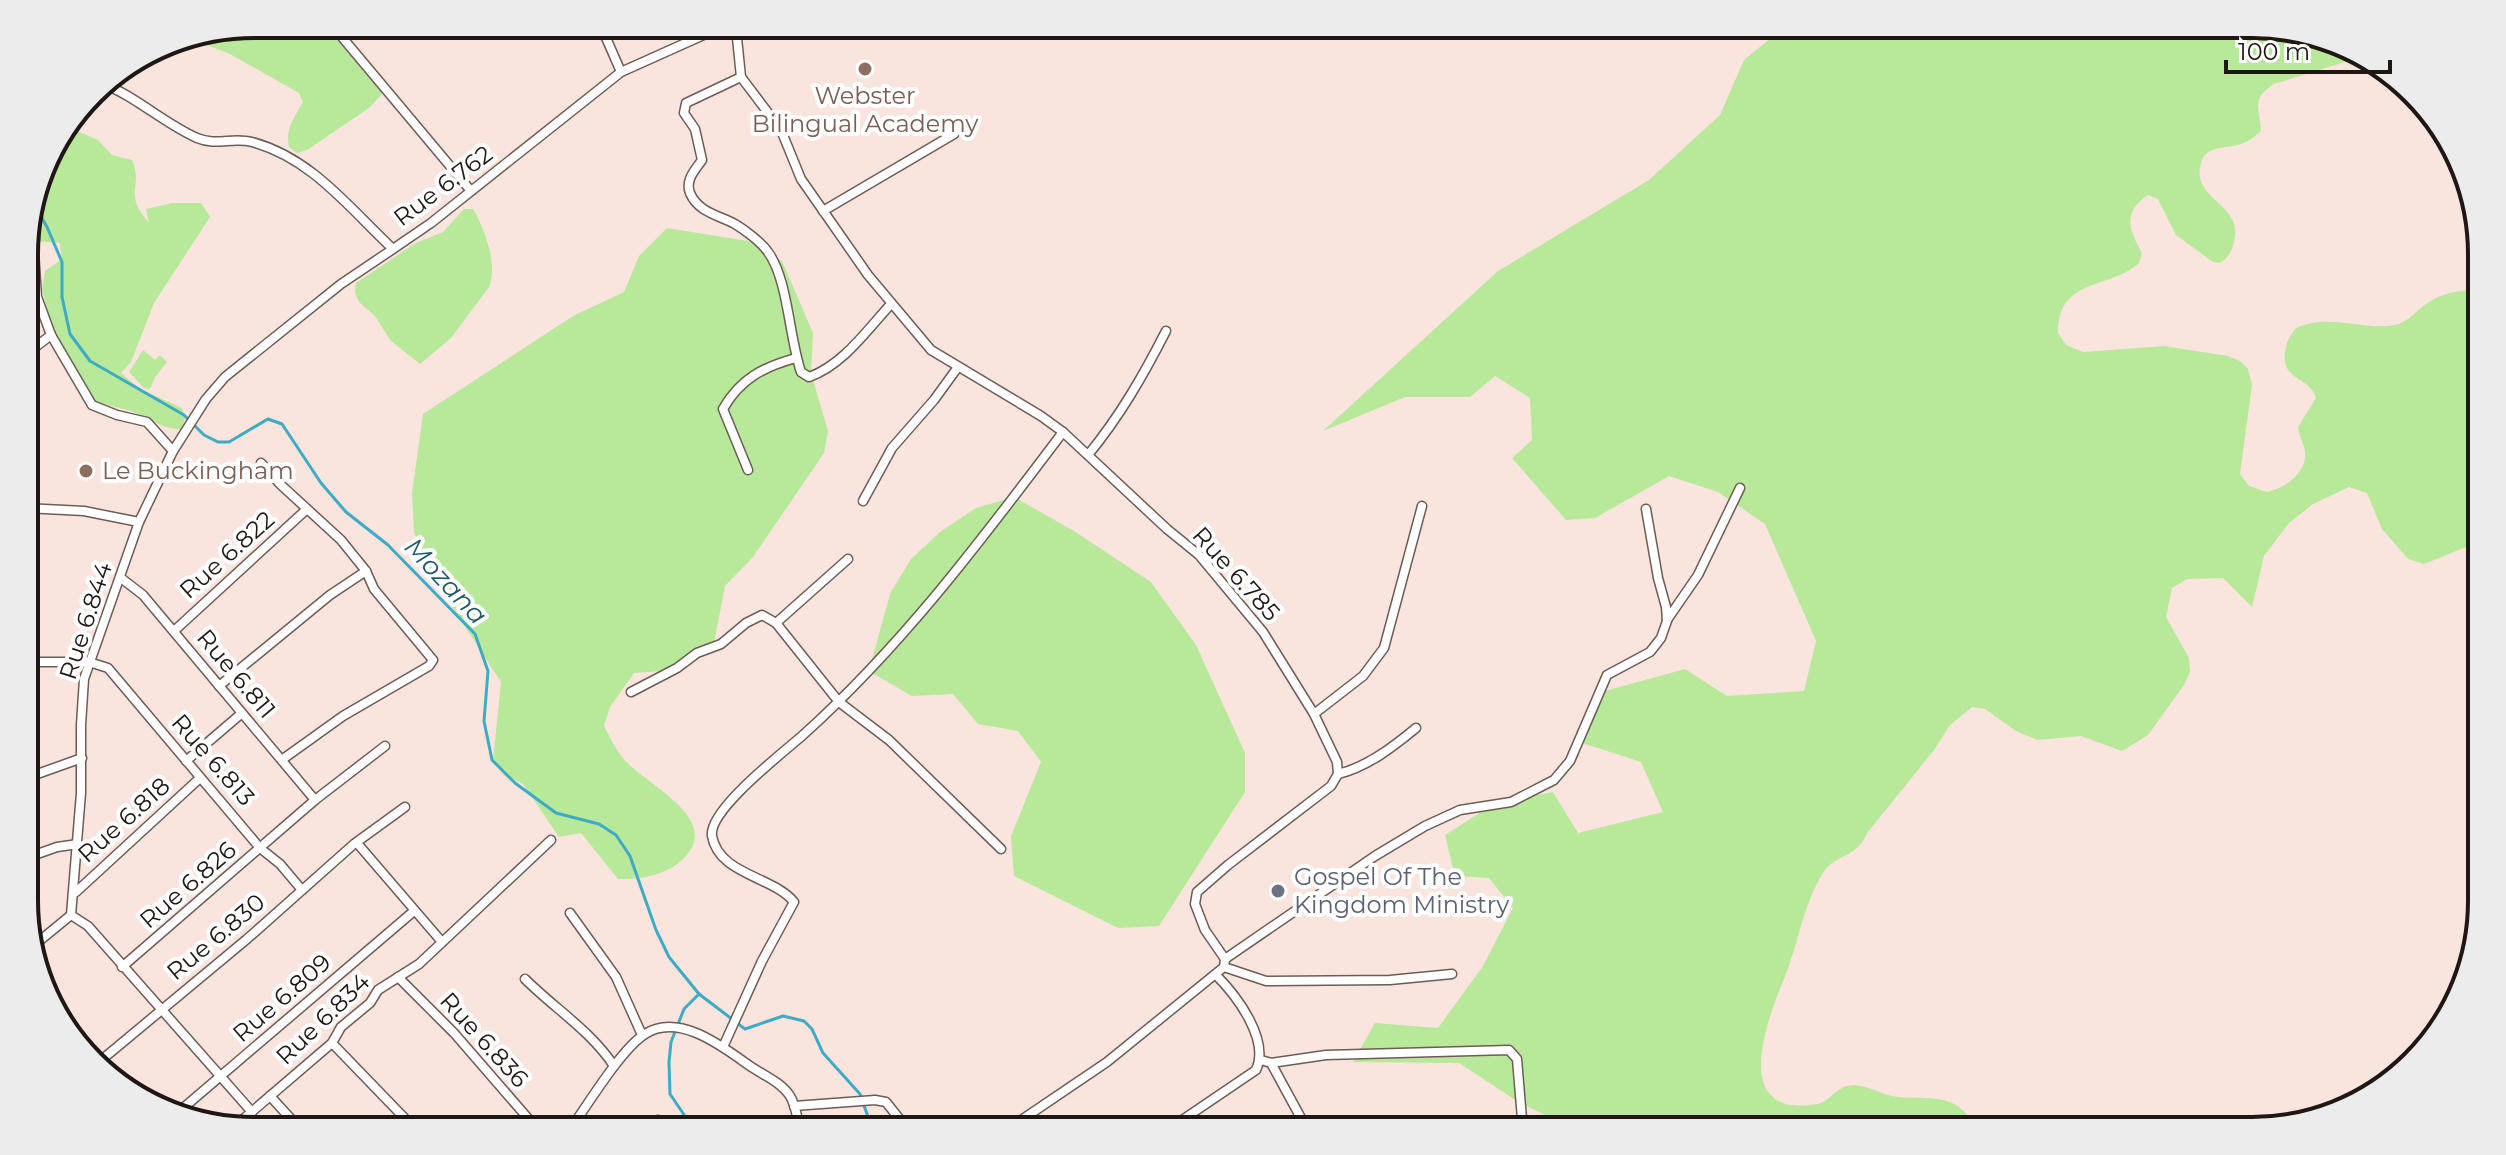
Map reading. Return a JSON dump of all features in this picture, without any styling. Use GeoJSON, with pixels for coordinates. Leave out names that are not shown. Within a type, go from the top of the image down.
{"type":"FeatureCollection","features":[{"type":"Feature","properties":{"kind":"street"},"geometry":{"type":"LineString","coordinates":[[347,38],[471,191]]}},
{"type":"Feature","properties":{"kind":"street"},"geometry":{"type":"LineString","coordinates":[[606,38],[621,72]]}},
{"type":"Feature","properties":{"kind":"street","name":"Rue 6.762"},"geometry":{"type":"LineString","coordinates":[[116,89],[196,137],[218,143],[251,142],[278,153],[332,187],[393,249],[621,72],[697,38]]}},
{"type":"Feature","properties":{"kind":"street"},"geometry":{"type":"LineString","coordinates":[[737,38],[741,77],[686,103],[684,113],[695,129],[702,160],[689,179],[688,190],[696,205],[737,225],[768,251],[781,278],[796,358],[801,372],[809,377],[838,360],[891,304]]}},
{"type":"Feature","properties":{"kind":"street","name":"Rue 6.785"},"geometry":{"type":"LineString","coordinates":[[741,77],[781,130],[793,163],[823,211],[891,304],[931,350],[1063,432],[1199,555],[1263,632],[1314,714],[1337,762],[1338,774]]}},
{"type":"Feature","properties":{"kind":"street"},"geometry":{"type":"LineString","coordinates":[[823,211],[954,134]]}},
{"type":"Feature","properties":{"kind":"street","name":"Rue 6.844"},"geometry":{"type":"LineString","coordinates":[[71,915],[78,844],[84,679],[139,522],[173,451],[206,399],[225,377],[341,284],[393,249]]}},
{"type":"Feature","properties":{"kind":"street"},"geometry":{"type":"LineString","coordinates":[[38,300],[51,335],[92,405],[147,422],[173,451]]}},
{"type":"Feature","properties":{"kind":"street"},"geometry":{"type":"LineString","coordinates":[[1088,455],[1137,388],[1166,331]]}},
{"type":"Feature","properties":{"kind":"street"},"geometry":{"type":"LineString","coordinates":[[38,345],[51,335]]}},
{"type":"Feature","properties":{"kind":"street"},"geometry":{"type":"LineString","coordinates":[[748,470],[723,409],[733,391],[747,379],[774,364],[796,358]]}},
{"type":"Feature","properties":{"kind":"street"},"geometry":{"type":"LineString","coordinates":[[863,501],[892,448],[958,367]]}},
{"type":"Feature","properties":{"kind":"street"},"geometry":{"type":"LineString","coordinates":[[723,1047],[762,961],[794,902],[741,871],[720,854],[712,837],[712,826],[733,798],[839,702],[911,627],[1063,432]]}},
{"type":"Feature","properties":{"kind":"street"},"geometry":{"type":"LineString","coordinates":[[261,463],[341,540],[366,571],[374,589],[433,660],[432,664],[343,716],[283,759]]}},
{"type":"Feature","properties":{"kind":"street"},"geometry":{"type":"LineString","coordinates":[[1026,1117],[1107,1062],[1216,975],[1224,963],[1375,856],[1425,826],[1460,810],[1511,802],[1554,780],[1570,761],[1607,675],[1650,652],[1661,638],[1667,621],[1698,575],[1740,488]]}},
{"type":"Feature","properties":{"kind":"street"},"geometry":{"type":"LineString","coordinates":[[1314,714],[1363,676],[1384,648],[1422,506]]}},
{"type":"Feature","properties":{"kind":"street"},"geometry":{"type":"LineString","coordinates":[[38,509],[84,511],[139,522]]}},
{"type":"Feature","properties":{"kind":"street","name":"Rue 6.822"},"geometry":{"type":"LineString","coordinates":[[174,631],[307,509]]}},
{"type":"Feature","properties":{"kind":"street"},"geometry":{"type":"LineString","coordinates":[[1646,509],[1667,621]]}},
{"type":"Feature","properties":{"kind":"street"},"geometry":{"type":"LineString","coordinates":[[776,623],[848,559]]}},
{"type":"Feature","properties":{"kind":"street"},"geometry":{"type":"LineString","coordinates":[[219,686],[330,595],[366,571]]}},
{"type":"Feature","properties":{"kind":"street","name":"Rue 6.811"},"geometry":{"type":"LineString","coordinates":[[121,578],[143,595],[315,800]]}},
{"type":"Feature","properties":{"kind":"street"},"geometry":{"type":"LineString","coordinates":[[631,692],[677,668],[697,653],[721,644],[746,623],[762,615],[776,623],[839,702],[889,740],[1001,849]]}},
{"type":"Feature","properties":{"kind":"street"},"geometry":{"type":"LineString","coordinates":[[38,662],[89,662]]}},
{"type":"Feature","properties":{"kind":"street","name":"Rue 6.813"},"geometry":{"type":"LineString","coordinates":[[89,662],[108,668],[260,848],[280,864],[302,890]]}},
{"type":"Feature","properties":{"kind":"street"},"geometry":{"type":"LineString","coordinates":[[186,761],[242,713]]}},
{"type":"Feature","properties":{"kind":"street"},"geometry":{"type":"LineString","coordinates":[[1416,728],[1394,746],[1353,770],[1338,774],[1331,786],[1197,892],[1195,904],[1205,930],[1224,963],[1266,981],[1390,980],[1452,974]]}},
{"type":"Feature","properties":{"kind":"street","name":"Rue 6.826"},"geometry":{"type":"LineString","coordinates":[[122,967],[315,800],[385,746]]}},
{"type":"Feature","properties":{"kind":"street"},"geometry":{"type":"LineString","coordinates":[[38,774],[82,758]]}},
{"type":"Feature","properties":{"kind":"street","name":"Rue 6.818"},"geometry":{"type":"LineString","coordinates":[[75,892],[200,778]]}},
{"type":"Feature","properties":{"kind":"street","name":"Rue 6.830"},"geometry":{"type":"LineString","coordinates":[[105,1057],[354,844],[405,807]]}},
{"type":"Feature","properties":{"kind":"street","name":"Rue 6.834"},"geometry":{"type":"LineString","coordinates":[[246,1117],[332,1043],[341,1027],[370,1003],[378,990],[419,964],[551,840]]}},
{"type":"Feature","properties":{"kind":"street"},"geometry":{"type":"LineString","coordinates":[[357,843],[442,942]]}},
{"type":"Feature","properties":{"kind":"street"},"geometry":{"type":"LineString","coordinates":[[38,854],[78,844]]}},
{"type":"Feature","properties":{"kind":"street","name":"Rue 6.809"},"geometry":{"type":"LineString","coordinates":[[185,1106],[414,911]]}},
{"type":"Feature","properties":{"kind":"street"},"geometry":{"type":"LineString","coordinates":[[570,913],[616,977],[642,1035]]}},
{"type":"Feature","properties":{"kind":"street"},"geometry":{"type":"LineString","coordinates":[[42,939],[71,915],[88,926],[252,1112]]}},
{"type":"Feature","properties":{"kind":"street"},"geometry":{"type":"LineString","coordinates":[[1216,975],[1237,997],[1266,1062],[1299,1117]]}},
{"type":"Feature","properties":{"kind":"street","name":"Rue 6.836"},"geometry":{"type":"LineString","coordinates":[[398,977],[454,1033],[527,1117]]}},
{"type":"Feature","properties":{"kind":"street"},"geometry":{"type":"LineString","coordinates":[[525,979],[595,1042],[614,1066]]}},
{"type":"Feature","properties":{"kind":"street"},"geometry":{"type":"LineString","coordinates":[[579,1117],[614,1066],[642,1035],[659,1027],[697,1034],[723,1047],[775,1081],[791,1098],[797,1117]]}},
{"type":"Feature","properties":{"kind":"street"},"geometry":{"type":"LineString","coordinates":[[332,1043],[403,1117]]}},
{"type":"Feature","properties":{"kind":"street"},"geometry":{"type":"LineString","coordinates":[[1187,1117],[1266,1062],[1326,1055],[1509,1050],[1517,1059],[1522,1117]]}},
{"type":"Feature","properties":{"kind":"street"},"geometry":{"type":"LineString","coordinates":[[270,1096],[289,1117]]}},
{"type":"Feature","properties":{"kind":"street"},"geometry":{"type":"LineString","coordinates":[[794,1106],[875,1100],[886,1102],[898,1117]]}},
{"type":"Feature","properties":{"kind":"green space"},"geometry":{"type":"Polygon","coordinates":[[[240,38],[335,38],[383,93],[369,108],[307,150],[297,153],[289,147],[288,135],[303,102],[299,93],[230,54],[204,44],[240,38]]]}},
{"type":"Feature","properties":{"kind":"green space"},"geometry":{"type":"Polygon","coordinates":[[[1771,38],[2266,38],[2308,45],[2348,61],[2274,84],[2259,99],[2261,131],[2244,143],[2216,149],[2204,156],[2200,169],[2201,182],[2234,223],[2234,242],[2225,259],[2220,263],[2213,262],[2176,235],[2158,199],[2148,195],[2134,208],[2130,222],[2142,253],[2139,263],[2076,293],[2066,302],[2060,315],[2058,333],[2066,345],[2083,352],[2164,346],[2228,356],[2240,361],[2248,369],[2252,385],[2240,474],[2249,486],[2267,492],[2281,487],[2299,473],[2305,452],[2298,427],[2316,398],[2308,386],[2291,374],[2285,362],[2287,343],[2295,329],[2319,322],[2395,325],[2439,297],[2468,291],[2468,546],[2424,564],[2408,559],[2382,529],[2367,493],[2349,487],[2313,504],[2289,523],[2264,556],[2252,607],[2223,578],[2187,579],[2172,588],[2166,617],[2189,658],[2190,672],[2148,735],[2122,751],[2081,736],[2037,740],[2016,731],[1985,709],[1972,707],[1950,725],[1859,845],[1825,870],[1809,901],[1769,1019],[1761,1063],[1764,1082],[1773,1097],[1790,1105],[1821,1103],[1843,1087],[1852,1085],[1897,1097],[1943,1100],[1962,1109],[1969,1117],[1549,1117],[1517,1101],[1459,1063],[1353,1062],[1375,1023],[1438,1028],[1483,966],[1513,908],[1489,878],[1455,876],[1445,835],[1497,802],[1553,792],[1578,833],[1663,812],[1641,762],[1573,740],[1601,692],[1685,669],[1727,696],[1804,691],[1816,641],[1765,524],[1718,492],[1669,476],[1595,518],[1566,520],[1512,458],[1532,440],[1530,398],[1495,376],[1470,397],[1405,397],[1323,431],[1498,271],[1649,180],[1720,115],[1744,60],[1771,38]]]}},
{"type":"Feature","properties":{"kind":"green space"},"geometry":{"type":"Polygon","coordinates":[[[76,131],[98,140],[112,155],[132,160],[136,177],[135,197],[149,223],[146,209],[172,203],[201,203],[210,217],[154,303],[131,362],[121,373],[140,389],[182,408],[185,418],[182,430],[165,427],[131,411],[96,402],[79,379],[51,324],[42,289],[45,271],[62,259],[60,243],[38,241],[42,212],[54,171],[76,131]]]}},
{"type":"Feature","properties":{"kind":"green space"},"geometry":{"type":"Polygon","coordinates":[[[464,209],[473,209],[486,237],[492,268],[489,287],[451,338],[420,364],[391,341],[375,316],[359,302],[355,293],[356,283],[416,243],[443,232],[464,209]]]}},
{"type":"Feature","properties":{"kind":"green space"},"geometry":{"type":"Polygon","coordinates":[[[667,228],[748,241],[782,261],[813,333],[811,373],[828,431],[824,453],[753,557],[725,586],[713,648],[675,670],[634,673],[610,707],[604,726],[618,751],[633,768],[677,803],[694,830],[693,845],[676,865],[652,876],[618,879],[581,833],[559,837],[523,784],[505,776],[493,761],[501,682],[429,571],[414,532],[412,493],[423,414],[573,316],[624,292],[639,256],[667,228]]]}},
{"type":"Feature","properties":{"kind":"green space"},"geometry":{"type":"Polygon","coordinates":[[[143,350],[155,360],[160,355],[167,362],[150,389],[144,388],[129,372],[143,350]]]}},
{"type":"Feature","properties":{"kind":"green space"},"geometry":{"type":"Polygon","coordinates":[[[1014,497],[1074,531],[1151,582],[1196,645],[1245,753],[1245,792],[1159,926],[1118,928],[1014,876],[1011,836],[1041,762],[1018,731],[978,724],[953,694],[912,696],[869,671],[890,594],[911,559],[940,532],[976,508],[1014,497]]]}},
{"type":"Feature","properties":{"kind":"waterway","name":"Mozana"},"geometry":{"type":"LineString","coordinates":[[41,217],[62,262],[62,297],[70,334],[90,361],[184,415],[204,435],[218,442],[229,442],[268,419],[282,424],[321,483],[346,512],[388,545],[475,634],[488,671],[484,721],[492,760],[515,783],[556,813],[599,824],[616,835],[630,856],[656,930],[669,957],[699,994],[745,1029],[783,1016],[804,1021],[812,1029],[823,1053],[860,1094],[868,1117]]}},
{"type":"Feature","properties":{"kind":"waterway"},"geometry":{"type":"LineString","coordinates":[[686,1117],[670,1094],[671,1042],[684,1009],[699,994]]}},
{"type":"Feature","properties":{"kind":"place","name":"Webster Bilingual Academy"},"geometry":{"type":"Point","coordinates":[865,69]}},
{"type":"Feature","properties":{"kind":"place","name":"Le Buckingham"},"geometry":{"type":"Point","coordinates":[86,471]}},
{"type":"Feature","properties":{"kind":"place","name":"Gospel Of The Kingdom Ministry"},"geometry":{"type":"Point","coordinates":[1278,891]}}]}
